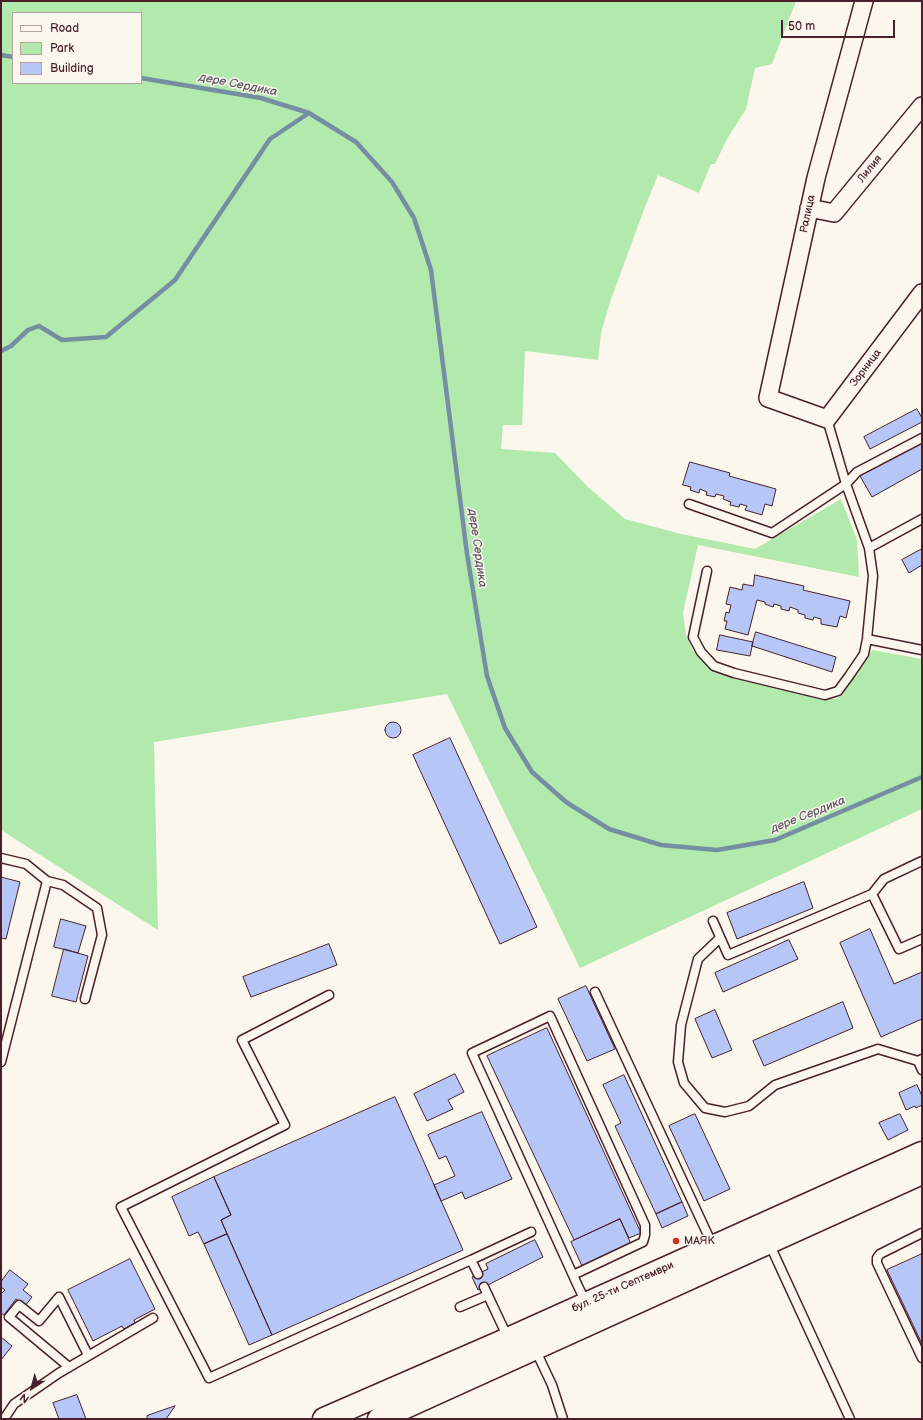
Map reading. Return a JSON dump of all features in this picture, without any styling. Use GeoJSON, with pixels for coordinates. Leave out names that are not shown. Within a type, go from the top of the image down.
{"type":"FeatureCollection","features":[{"type":"Feature","properties":{"kind":"main road","name":"бул. 25-ти Септември"},"geometry":{"type":"LineString","coordinates":[[324,1419],[587,1304],[922,1153]]}},
{"type":"Feature","properties":{"kind":"main road","name":"бул. 25-ти Септември"},"geometry":{"type":"LineString","coordinates":[[379,1419],[922,1172]]}},
{"type":"Feature","properties":{"kind":"street","name":"Ралица"},"geometry":{"type":"LineString","coordinates":[[827,419],[798,410],[768,398],[816,178],[864,1]]}},
{"type":"Feature","properties":{"kind":"street","name":"Лилия"},"geometry":{"type":"LineString","coordinates":[[809,208],[834,213],[922,106]]}},
{"type":"Feature","properties":{"kind":"street","name":"Зорница"},"geometry":{"type":"LineString","coordinates":[[827,419],[922,293]]}},
{"type":"Feature","properties":{"kind":"lane"},"geometry":{"type":"LineString","coordinates":[[707,571],[693,637],[701,652],[714,666],[734,673],[825,695],[838,691],[864,654],[867,639],[873,576],[869,548],[846,484],[827,419]]}},
{"type":"Feature","properties":{"kind":"lane"},"geometry":{"type":"LineString","coordinates":[[689,504],[772,533],[846,484],[857,472],[922,438]]}},
{"type":"Feature","properties":{"kind":"lane"},"geometry":{"type":"LineString","coordinates":[[869,548],[922,519]]}},
{"type":"Feature","properties":{"kind":"lane"},"geometry":{"type":"LineString","coordinates":[[867,639],[922,650]]}},
{"type":"Feature","properties":{"kind":"lane"},"geometry":{"type":"LineString","coordinates":[[1,858],[26,864],[47,881],[63,885],[97,908],[102,935],[85,999]]}},
{"type":"Feature","properties":{"kind":"lane"},"geometry":{"type":"LineString","coordinates":[[713,921],[728,955],[872,894],[884,879],[922,861]]}},
{"type":"Feature","properties":{"kind":"lane"},"geometry":{"type":"LineString","coordinates":[[1,1062],[4,1038],[47,881]]}},
{"type":"Feature","properties":{"kind":"lane"},"geometry":{"type":"LineString","coordinates":[[872,894],[899,949],[922,939]]}},
{"type":"Feature","properties":{"kind":"lane"},"geometry":{"type":"LineString","coordinates":[[720,938],[698,959],[681,1025],[679,1047],[678,1062],[684,1083],[705,1108],[725,1112],[749,1106],[775,1085],[878,1049],[920,1060],[922,1070]]}},
{"type":"Feature","properties":{"kind":"lane"},"geometry":{"type":"LineString","coordinates":[[595,992],[713,1247]]}},
{"type":"Feature","properties":{"kind":"lane"},"geometry":{"type":"LineString","coordinates":[[328,996],[242,1040],[285,1125],[120,1207],[209,1378],[531,1232]]}},
{"type":"Feature","properties":{"kind":"lane"},"geometry":{"type":"LineString","coordinates":[[573,1274],[643,1242],[645,1225],[550,1016],[472,1053],[573,1274],[587,1304]]}},
{"type":"Feature","properties":{"kind":"lane"},"geometry":{"type":"LineString","coordinates":[[922,1233],[880,1254],[877,1258],[877,1263],[922,1358]]}},
{"type":"Feature","properties":{"kind":"lane"},"geometry":{"type":"LineString","coordinates":[[769,1242],[850,1419]]}},
{"type":"Feature","properties":{"kind":"lane"},"geometry":{"type":"LineString","coordinates":[[471,1260],[478,1274]]}},
{"type":"Feature","properties":{"kind":"lane"},"geometry":{"type":"LineString","coordinates":[[460,1306],[486,1291],[508,1339]]}},
{"type":"Feature","properties":{"kind":"lane"},"geometry":{"type":"LineString","coordinates":[[69,1367],[9,1318],[19,1305],[39,1321],[59,1297],[88,1356]]}},
{"type":"Feature","properties":{"kind":"lane"},"geometry":{"type":"LineString","coordinates":[[4,1419],[14,1404],[69,1367],[153,1318]]}},
{"type":"Feature","properties":{"kind":"lane"},"geometry":{"type":"LineString","coordinates":[[534,1348],[552,1385],[563,1419]]}},
{"type":"Feature","properties":{"kind":"green space"},"geometry":{"type":"Polygon","coordinates":[[[1,1],[796,1],[772,64],[755,68],[746,109],[727,139],[715,164],[711,164],[699,193],[658,175],[610,302],[601,333],[598,360],[525,351],[522,425],[503,425],[501,449],[555,453],[588,487],[625,519],[681,534],[755,549],[841,499],[857,540],[859,577],[698,545],[683,613],[686,635],[693,651],[712,669],[732,677],[829,699],[836,699],[842,695],[872,650],[922,659],[922,809],[580,968],[447,694],[154,742],[158,930],[1,830],[1,1]]]}},
{"type":"Feature","properties":{"kind":"building"},"geometry":{"type":"Polygon","coordinates":[[[917,409],[922,418],[922,422],[870,449],[864,437],[917,409]]]}},
{"type":"Feature","properties":{"kind":"building"},"geometry":{"type":"Polygon","coordinates":[[[922,441],[922,469],[872,497],[860,476],[922,441]]]}},
{"type":"Feature","properties":{"kind":"building"},"geometry":{"type":"Polygon","coordinates":[[[690,462],[730,473],[729,476],[776,489],[772,506],[765,504],[762,515],[745,510],[747,506],[740,504],[739,507],[730,505],[731,502],[723,499],[724,496],[716,494],[715,497],[706,495],[707,492],[700,489],[699,493],[690,490],[691,487],[683,485],[690,462]]]}},
{"type":"Feature","properties":{"kind":"building"},"geometry":{"type":"Polygon","coordinates":[[[922,549],[922,565],[909,573],[902,560],[922,549]]]}},
{"type":"Feature","properties":{"kind":"building"},"geometry":{"type":"Polygon","coordinates":[[[755,575],[804,586],[803,590],[850,601],[846,618],[840,616],[837,627],[821,624],[821,619],[814,617],[813,620],[805,618],[805,615],[798,613],[798,610],[790,607],[789,611],[781,609],[781,606],[774,604],[773,607],[765,604],[765,602],[757,600],[748,635],[725,629],[727,621],[724,621],[726,612],[729,613],[731,605],[726,604],[730,587],[742,590],[743,584],[753,586],[755,575]]]}},
{"type":"Feature","properties":{"kind":"building"},"geometry":{"type":"Polygon","coordinates":[[[756,632],[836,657],[832,672],[752,646],[756,632]]]}},
{"type":"Feature","properties":{"kind":"building"},"geometry":{"type":"Polygon","coordinates":[[[720,635],[753,642],[750,656],[717,650],[720,635]]]}},
{"type":"Feature","properties":{"kind":"building"},"geometry":{"type":"Polygon","coordinates":[[[393,722],[400,727],[401,730],[396,737],[393,738],[386,733],[385,730],[390,723],[393,722]]]}},
{"type":"Feature","properties":{"kind":"building"},"geometry":{"type":"Polygon","coordinates":[[[450,738],[537,927],[500,944],[413,755],[450,738]]]}},
{"type":"Feature","properties":{"kind":"building"},"geometry":{"type":"Polygon","coordinates":[[[1,877],[20,882],[6,939],[1,938],[1,877]]]}},
{"type":"Feature","properties":{"kind":"building"},"geometry":{"type":"Polygon","coordinates":[[[804,882],[813,908],[737,939],[727,913],[804,882]]]}},
{"type":"Feature","properties":{"kind":"building"},"geometry":{"type":"Polygon","coordinates":[[[61,919],[86,926],[78,953],[54,947],[61,919]]]}},
{"type":"Feature","properties":{"kind":"building"},"geometry":{"type":"Polygon","coordinates":[[[870,929],[894,984],[922,972],[922,1019],[881,1037],[840,943],[870,929]]]}},
{"type":"Feature","properties":{"kind":"building"},"geometry":{"type":"Polygon","coordinates":[[[789,940],[798,959],[723,992],[715,973],[789,940]]]}},
{"type":"Feature","properties":{"kind":"building"},"geometry":{"type":"Polygon","coordinates":[[[329,944],[337,965],[251,997],[243,977],[329,944]]]}},
{"type":"Feature","properties":{"kind":"building"},"geometry":{"type":"Polygon","coordinates":[[[64,949],[88,956],[76,1002],[52,996],[64,949]]]}},
{"type":"Feature","properties":{"kind":"building"},"geometry":{"type":"Polygon","coordinates":[[[586,986],[615,1049],[587,1061],[558,999],[586,986]]]}},
{"type":"Feature","properties":{"kind":"building"},"geometry":{"type":"Polygon","coordinates":[[[843,1002],[853,1028],[764,1066],[753,1041],[843,1002]]]}},
{"type":"Feature","properties":{"kind":"building"},"geometry":{"type":"Polygon","coordinates":[[[715,1010],[732,1050],[712,1058],[695,1019],[715,1010]]]}},
{"type":"Feature","properties":{"kind":"building"},"geometry":{"type":"Polygon","coordinates":[[[547,1028],[641,1233],[629,1238],[620,1219],[574,1240],[487,1056],[547,1028]]]}},
{"type":"Feature","properties":{"kind":"building"},"geometry":{"type":"Polygon","coordinates":[[[455,1074],[464,1092],[448,1100],[453,1109],[427,1121],[414,1094],[455,1074]]]}},
{"type":"Feature","properties":{"kind":"building"},"geometry":{"type":"Polygon","coordinates":[[[624,1075],[682,1202],[656,1214],[615,1126],[621,1123],[603,1085],[624,1075]]]}},
{"type":"Feature","properties":{"kind":"building"},"geometry":{"type":"Polygon","coordinates":[[[917,1085],[922,1096],[922,1105],[906,1110],[899,1093],[917,1085]]]}},
{"type":"Feature","properties":{"kind":"building"},"geometry":{"type":"Polygon","coordinates":[[[395,1097],[463,1250],[272,1335],[221,1220],[231,1215],[214,1177],[395,1097]]]}},
{"type":"Feature","properties":{"kind":"building"},"geometry":{"type":"Polygon","coordinates":[[[482,1112],[512,1179],[465,1199],[462,1192],[441,1201],[434,1185],[455,1176],[446,1156],[439,1159],[428,1135],[482,1112]]]}},
{"type":"Feature","properties":{"kind":"building"},"geometry":{"type":"Polygon","coordinates":[[[695,1114],[730,1189],[704,1201],[669,1126],[695,1114]]]}},
{"type":"Feature","properties":{"kind":"building"},"geometry":{"type":"Polygon","coordinates":[[[900,1114],[908,1130],[888,1140],[879,1123],[900,1114]]]}},
{"type":"Feature","properties":{"kind":"building"},"geometry":{"type":"Polygon","coordinates":[[[214,1177],[231,1215],[221,1220],[227,1234],[204,1244],[198,1232],[189,1236],[172,1197],[214,1177]]]}},
{"type":"Feature","properties":{"kind":"building"},"geometry":{"type":"Polygon","coordinates":[[[682,1202],[688,1216],[662,1228],[656,1214],[682,1202]]]}},
{"type":"Feature","properties":{"kind":"building"},"geometry":{"type":"Polygon","coordinates":[[[620,1219],[631,1244],[582,1266],[571,1242],[620,1219]]]}},
{"type":"Feature","properties":{"kind":"building"},"geometry":{"type":"Polygon","coordinates":[[[227,1234],[272,1335],[249,1345],[204,1244],[227,1234]]]}},
{"type":"Feature","properties":{"kind":"building"},"geometry":{"type":"Polygon","coordinates":[[[535,1240],[543,1257],[478,1290],[472,1277],[488,1269],[486,1264],[535,1240]]]}},
{"type":"Feature","properties":{"kind":"building"},"geometry":{"type":"Polygon","coordinates":[[[922,1254],[922,1344],[887,1270],[922,1254]]]}},
{"type":"Feature","properties":{"kind":"building"},"geometry":{"type":"Polygon","coordinates":[[[130,1259],[155,1309],[134,1320],[135,1323],[124,1329],[122,1326],[93,1341],[68,1290],[130,1259]]]}},
{"type":"Feature","properties":{"kind":"building"},"geometry":{"type":"Polygon","coordinates":[[[10,1270],[28,1284],[23,1290],[32,1297],[25,1306],[16,1299],[4,1315],[1,1313],[1,1294],[5,1290],[1,1287],[1,1282],[10,1270]]]}},
{"type":"Feature","properties":{"kind":"building"},"geometry":{"type":"Polygon","coordinates":[[[1,1337],[12,1346],[1,1360],[1,1337]]]}},
{"type":"Feature","properties":{"kind":"building"},"geometry":{"type":"Polygon","coordinates":[[[77,1395],[86,1419],[59,1419],[53,1403],[77,1395]]]}},
{"type":"Feature","properties":{"kind":"building"},"geometry":{"type":"Polygon","coordinates":[[[175,1406],[166,1419],[147,1419],[147,1416],[175,1406]]]}},
{"type":"Feature","properties":{"kind":"waterway","name":"дере Сердика"},"geometry":{"type":"LineString","coordinates":[[1,55],[12,57]]}},
{"type":"Feature","properties":{"kind":"waterway","name":"дере Сердика"},"geometry":{"type":"LineString","coordinates":[[142,78],[261,98],[309,113],[356,142],[392,182],[414,218],[431,270],[467,554],[487,676],[505,728],[532,772],[566,802],[609,829],[661,845],[717,850],[775,840],[922,777]]}},
{"type":"Feature","properties":{"kind":"waterway"},"geometry":{"type":"LineString","coordinates":[[1,351],[11,346],[28,330],[39,326],[62,340],[106,337],[175,280],[270,139],[309,113]]}},
{"type":"Feature","properties":{"kind":"place","name":"МАЯК"},"geometry":{"type":"Point","coordinates":[676,1241]}}]}
